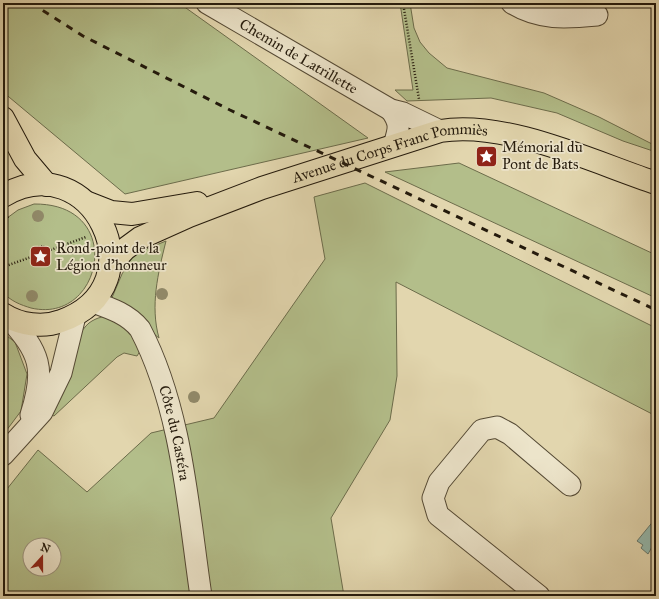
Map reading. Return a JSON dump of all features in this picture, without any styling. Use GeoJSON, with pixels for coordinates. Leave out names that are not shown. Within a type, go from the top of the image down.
{"type":"FeatureCollection","features":[{"type":"Feature","properties":{"kind":"main road"},"geometry":{"type":"LineString","coordinates":[[3,118],[25,159],[47,185]]}},
{"type":"Feature","properties":{"kind":"main road","name":"Avenue du Corps Franc Pommiès"},"geometry":{"type":"LineString","coordinates":[[110,265],[140,238],[189,216],[262,188],[440,130],[466,128],[508,135],[592,160],[656,183]]}},
{"type":"Feature","properties":{"kind":"main road"},"geometry":{"type":"LineString","coordinates":[[6,316],[30,324],[53,324],[75,316],[93,302],[104,285],[110,265],[110,242],[102,221],[88,203],[69,191],[47,185],[29,186],[11,191],[8,204]]}},
{"type":"Feature","properties":{"kind":"main road","name":"Avenue du Corps Franc Pommiès"},"geometry":{"type":"LineString","coordinates":[[88,203],[111,212],[132,214],[175,207],[262,188]]}},
{"type":"Feature","properties":{"kind":"street","name":"Chemin de Latrillette"},"geometry":{"type":"LineString","coordinates":[[207,3],[391,110],[403,112],[440,130]]}},
{"type":"Feature","properties":{"kind":"street"},"geometry":{"type":"LineString","coordinates":[[512,3],[537,15],[548,17],[559,18],[596,15]]}},
{"type":"Feature","properties":{"kind":"street"},"geometry":{"type":"LineString","coordinates":[[391,110],[398,120],[399,128],[394,146]]}},
{"type":"Feature","properties":{"kind":"street","name":"Côte du Castéra"},"geometry":{"type":"LineString","coordinates":[[93,302],[122,314],[135,323],[140,329],[167,395],[178,445],[201,596]]}},
{"type":"Feature","properties":{"kind":"street"},"geometry":{"type":"LineString","coordinates":[[6,316],[27,338],[35,352],[38,366],[39,379],[36,399],[26,431]]}},
{"type":"Feature","properties":{"kind":"street"},"geometry":{"type":"LineString","coordinates":[[3,455],[42,412],[61,373],[75,316]]}},
{"type":"Feature","properties":{"kind":"street"},"geometry":{"type":"LineString","coordinates":[[538,596],[438,515],[433,498],[439,482],[482,430],[497,427],[510,434],[570,485]]}},
{"type":"Feature","properties":{"kind":"path"},"geometry":{"type":"LineString","coordinates":[[403,3],[419,100],[413,104]]}},
{"type":"Feature","properties":{"kind":"path"},"geometry":{"type":"LineString","coordinates":[[3,221],[8,204]]}},
{"type":"Feature","properties":{"kind":"path"},"geometry":{"type":"LineString","coordinates":[[45,252],[91,235]]}},
{"type":"Feature","properties":{"kind":"path"},"geometry":{"type":"LineString","coordinates":[[43,246],[48,260],[36,264],[34,256],[31,249],[43,246]]}},
{"type":"Feature","properties":{"kind":"path"},"geometry":{"type":"LineString","coordinates":[[3,266],[34,256]]}},
{"type":"Feature","properties":{"kind":"green space"},"geometry":{"type":"Polygon","coordinates":[[[3,3],[179,3],[368,138],[125,194],[3,92],[3,3]]]}},
{"type":"Feature","properties":{"kind":"green space"},"geometry":{"type":"Polygon","coordinates":[[[400,3],[410,3],[414,28],[420,42],[429,53],[447,68],[544,93],[599,117],[656,146],[656,152],[623,141],[557,113],[491,98],[407,101],[395,90],[413,90],[400,3]]]}},
{"type":"Feature","properties":{"kind":"green space"},"geometry":{"type":"Polygon","coordinates":[[[459,163],[656,255],[656,298],[385,172],[459,163]]]}},
{"type":"Feature","properties":{"kind":"green space"},"geometry":{"type":"Polygon","coordinates":[[[365,183],[656,328],[656,416],[396,282],[397,376],[390,420],[331,518],[344,596],[3,596],[3,494],[38,450],[87,492],[151,433],[214,418],[325,259],[314,197],[365,183]]]}},
{"type":"Feature","properties":{"kind":"green space"},"geometry":{"type":"Polygon","coordinates":[[[34,204],[64,209],[83,222],[93,241],[94,262],[88,282],[75,299],[56,308],[31,308],[12,300],[3,292],[3,221],[18,210],[34,204]]]}},
{"type":"Feature","properties":{"kind":"green space"},"geometry":{"type":"Polygon","coordinates":[[[166,241],[160,265],[155,302],[156,326],[159,338],[111,300],[122,274],[134,254],[166,241]]]}},
{"type":"Feature","properties":{"kind":"green space"},"geometry":{"type":"Polygon","coordinates":[[[115,315],[142,348],[137,356],[124,353],[117,357],[54,416],[47,413],[71,351],[83,330],[95,319],[115,315]]]}},
{"type":"Feature","properties":{"kind":"green space"},"geometry":{"type":"Polygon","coordinates":[[[3,333],[15,342],[27,374],[21,411],[3,435],[3,333]]]}},
{"type":"Feature","properties":{"kind":"water"},"geometry":{"type":"Polygon","coordinates":[[[655,519],[656,540],[648,554],[641,548],[643,545],[637,541],[655,519]]]}},
{"type":"Feature","properties":{"kind":"railway"},"geometry":{"type":"LineString","coordinates":[[31,3],[83,36],[230,110],[656,310]]}},
{"type":"Feature","properties":{"kind":"place","name":"Mémorial du Pont de Bats"},"geometry":{"type":"Point","coordinates":[487,156]}},
{"type":"Feature","properties":{"kind":"place","name":"Rond-point de la Légion d'honneur"},"geometry":{"type":"Point","coordinates":[40,257]}}]}
